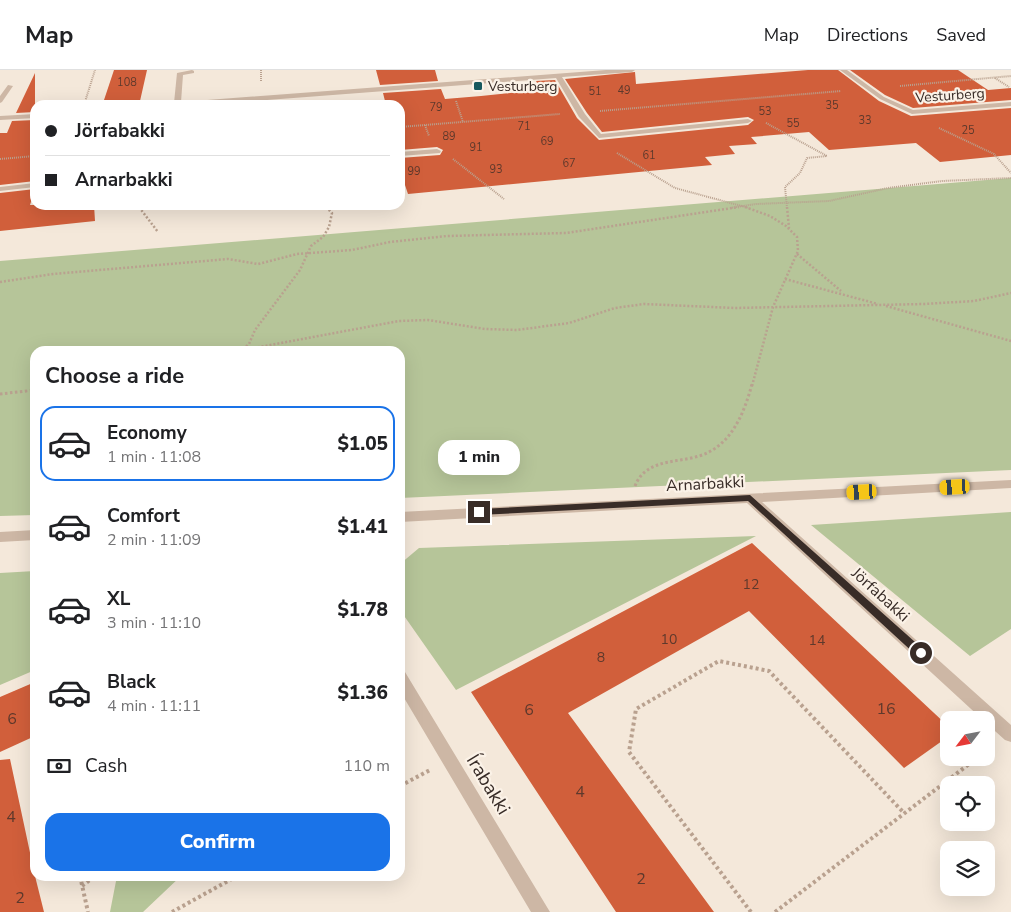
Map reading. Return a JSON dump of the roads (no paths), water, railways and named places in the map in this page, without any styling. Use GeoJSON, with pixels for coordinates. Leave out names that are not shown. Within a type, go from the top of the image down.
{"type":"FeatureCollection","features":[{"type":"Feature","properties":{"kind":"street"},"geometry":{"type":"LineString","coordinates":[[510,70],[514,79]]}},
{"type":"Feature","properties":{"kind":"street"},"geometry":{"type":"LineString","coordinates":[[287,100],[632,70]]}},
{"type":"Feature","properties":{"kind":"street","name":"Vesturberg"},"geometry":{"type":"LineString","coordinates":[[844,70],[882,98],[912,112],[1011,104]]}},
{"type":"Feature","properties":{"kind":"street"},"geometry":{"type":"LineString","coordinates":[[176,100],[180,73],[192,72]]}},
{"type":"Feature","properties":{"kind":"street"},"geometry":{"type":"LineString","coordinates":[[558,76],[582,115],[599,136],[748,121]]}},
{"type":"Feature","properties":{"kind":"street"},"geometry":{"type":"LineString","coordinates":[[0,101],[10,86]]}},
{"type":"Feature","properties":{"kind":"street"},"geometry":{"type":"LineString","coordinates":[[0,118],[30,116]]}},
{"type":"Feature","properties":{"kind":"street"},"geometry":{"type":"LineString","coordinates":[[405,153],[435,148]]}},
{"type":"Feature","properties":{"kind":"street"},"geometry":{"type":"LineString","coordinates":[[0,189],[30,186]]}},
{"type":"Feature","properties":{"kind":"street","name":"Arnarbakki"},"geometry":{"type":"LineString","coordinates":[[405,517],[1011,484]]}},
{"type":"Feature","properties":{"kind":"street","name":"Jörfabakki"},"geometry":{"type":"LineString","coordinates":[[750,498],[1011,735]]}},
{"type":"Feature","properties":{"kind":"street"},"geometry":{"type":"LineString","coordinates":[[0,537],[30,536]]}},
{"type":"Feature","properties":{"kind":"street","name":"Írabakki"},"geometry":{"type":"LineString","coordinates":[[405,685],[541,912]]}},
{"type":"Feature","properties":{"kind":"place","name":"Vesturberg"},"geometry":{"type":"Point","coordinates":[478,86]}}]}
